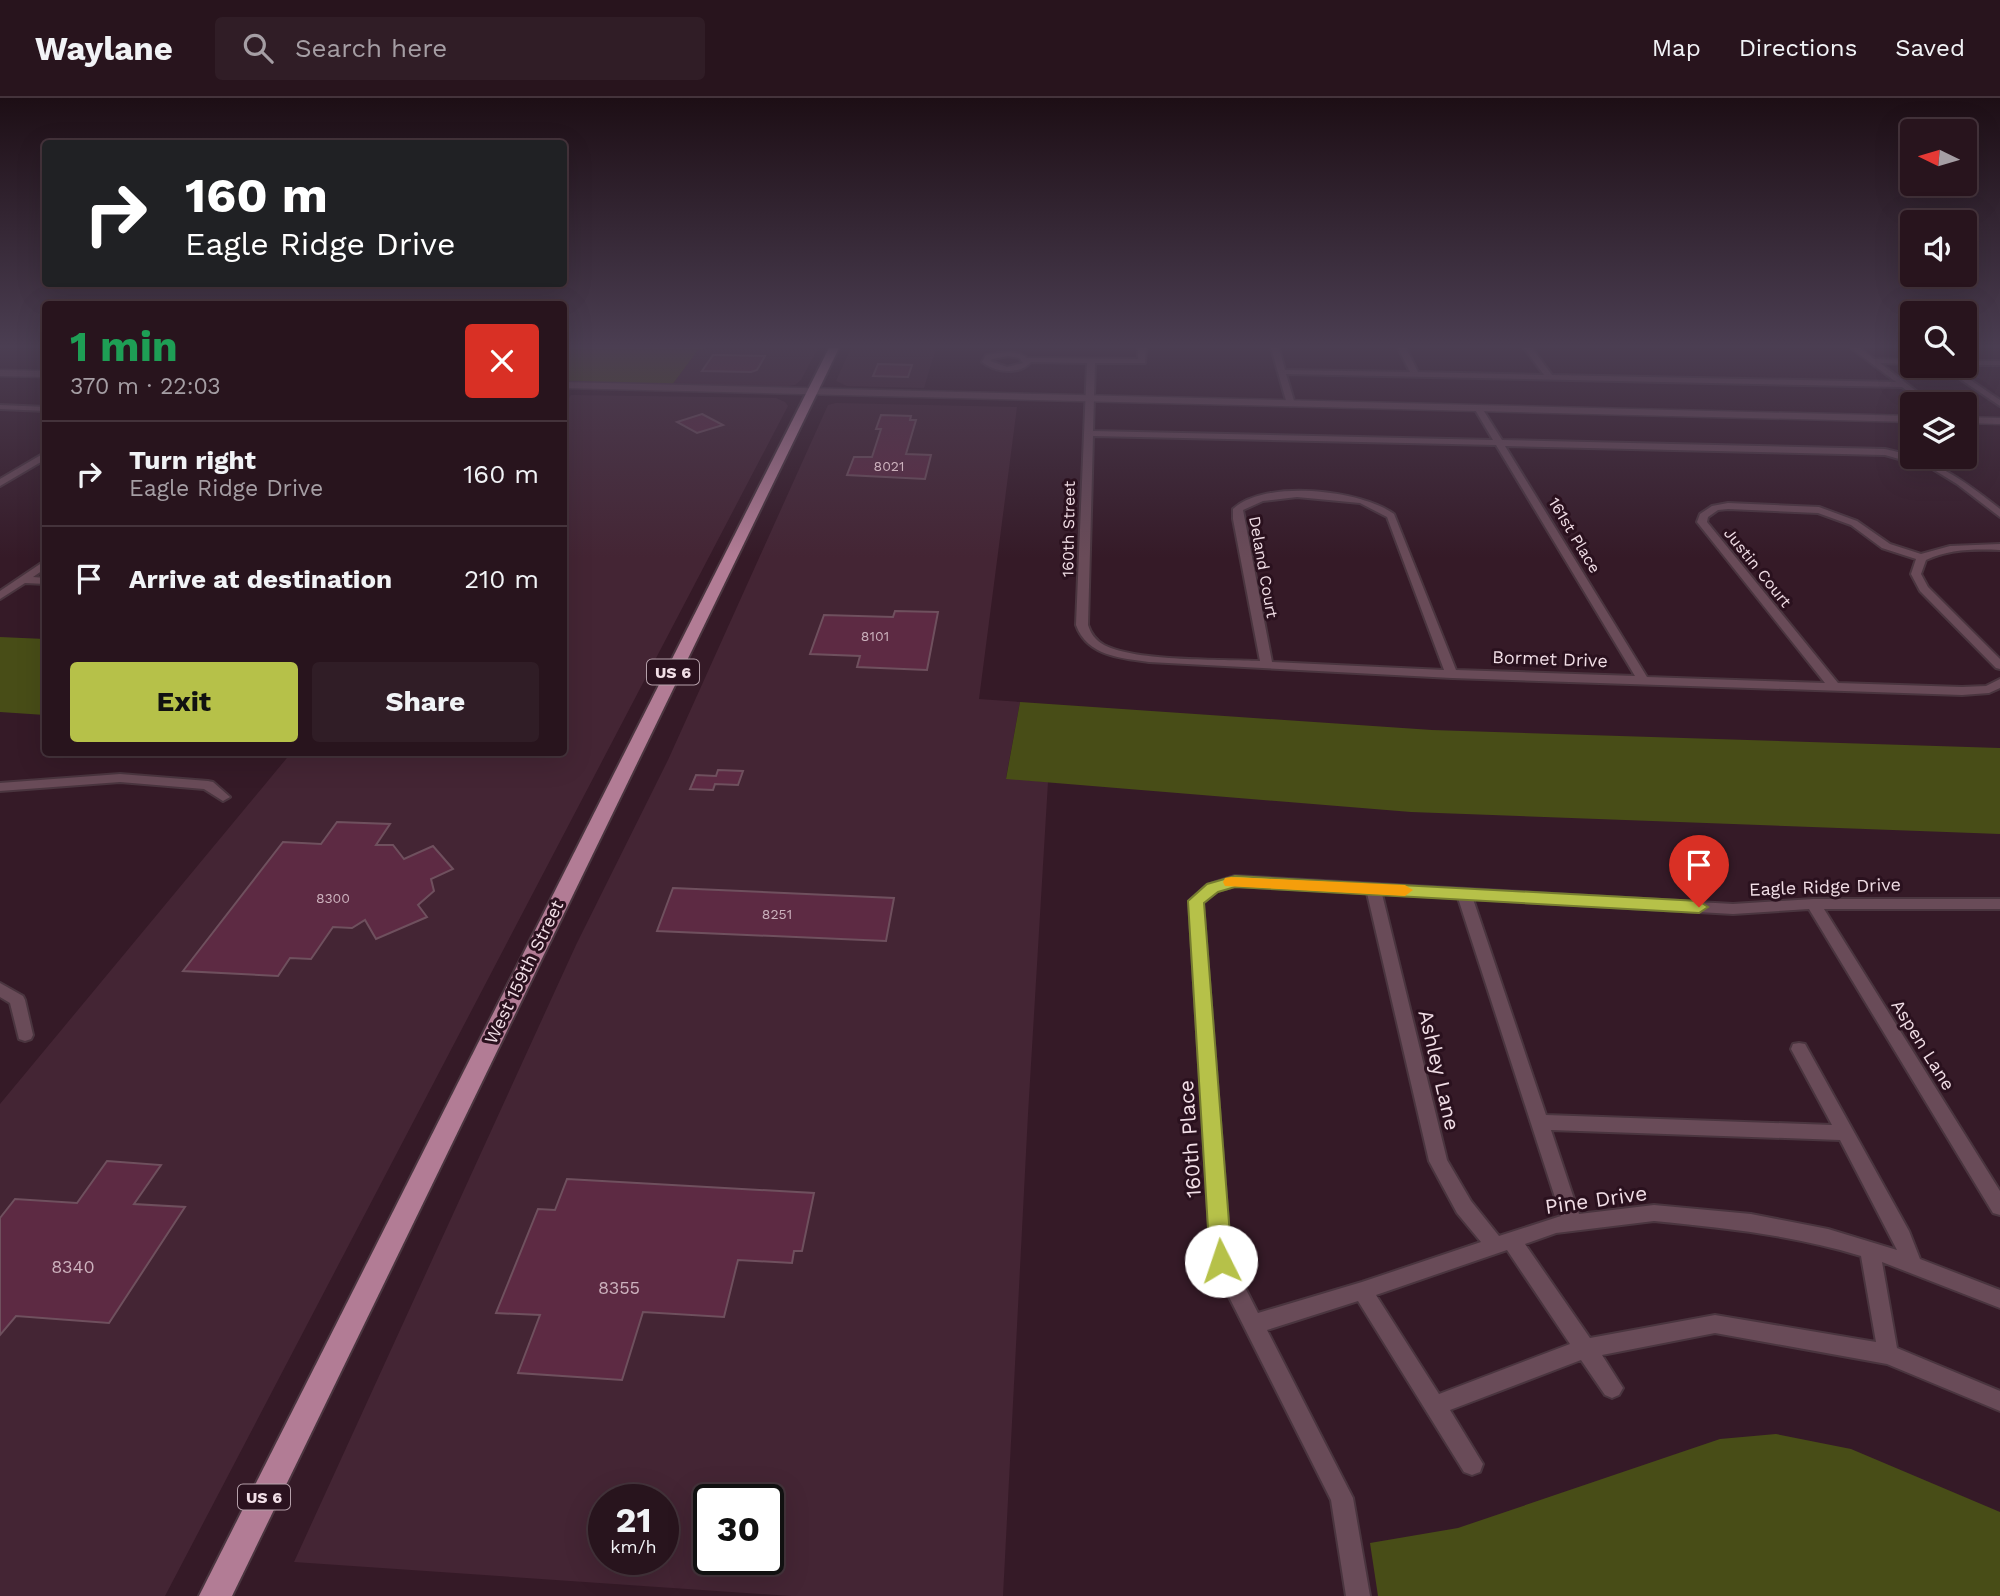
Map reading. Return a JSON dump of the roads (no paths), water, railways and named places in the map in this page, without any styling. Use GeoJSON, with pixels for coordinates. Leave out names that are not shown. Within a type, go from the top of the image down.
{"type":"FeatureCollection","features":[{"type":"Feature","properties":{"kind":"main road","name":"West 159th Street"},"geometry":{"type":"LineString","coordinates":[[215,1596],[801,418]]}},
{"type":"Feature","properties":{"kind":"street","name":"160th Street"},"geometry":{"type":"LineString","coordinates":[[1087,418],[1082,625],[1083,634],[1100,647]]}},
{"type":"Feature","properties":{"kind":"street","name":"161st Place"},"geometry":{"type":"LineString","coordinates":[[1484,418],[1643,680]]}},
{"type":"Feature","properties":{"kind":"street"},"geometry":{"type":"LineString","coordinates":[[1870,418],[1900,419]]}},
{"type":"Feature","properties":{"kind":"street"},"geometry":{"type":"LineString","coordinates":[[1977,420],[2000,421]]}},
{"type":"Feature","properties":{"kind":"street"},"geometry":{"type":"LineString","coordinates":[[1087,433],[1894,453],[1945,470],[2000,514]]}},
{"type":"Feature","properties":{"kind":"street"},"geometry":{"type":"LineString","coordinates":[[0,483],[42,457]]}},
{"type":"Feature","properties":{"kind":"street","name":"Deland Court"},"geometry":{"type":"LineString","coordinates":[[1267,665],[1237,519],[1238,509],[1249,501],[1268,496],[1339,497],[1368,503],[1391,516],[1452,674]]}},
{"type":"Feature","properties":{"kind":"street","name":"Justin Court"},"geometry":{"type":"LineString","coordinates":[[1835,687],[1704,526],[1703,516],[1715,508],[1728,506],[1819,510],[1854,523],[1886,546],[1922,558]]}},
{"type":"Feature","properties":{"kind":"street"},"geometry":{"type":"LineString","coordinates":[[2000,547],[1953,548],[1922,558],[1917,568],[1920,584],[2000,666]]}},
{"type":"Feature","properties":{"kind":"street"},"geometry":{"type":"LineString","coordinates":[[0,596],[42,566]]}},
{"type":"Feature","properties":{"kind":"street"},"geometry":{"type":"LineString","coordinates":[[22,580],[42,581]]}},
{"type":"Feature","properties":{"kind":"street","name":"Bormet Drive"},"geometry":{"type":"LineString","coordinates":[[1100,647],[1149,659],[1452,674],[1969,691],[1989,689],[2000,683]]}},
{"type":"Feature","properties":{"kind":"street"},"geometry":{"type":"LineString","coordinates":[[0,787],[120,778],[208,785],[223,797]]}},
{"type":"Feature","properties":{"kind":"street","name":"Eagle Ridge Drive"},"geometry":{"type":"LineString","coordinates":[[1196,901],[1212,888],[1235,881],[1733,909],[1813,904],[1998,906]]}},
{"type":"Feature","properties":{"kind":"street","name":"Ashley Lane"},"geometry":{"type":"LineString","coordinates":[[1373,888],[1438,1161],[1464,1207],[1503,1243],[1587,1348],[1612,1388]]}},
{"type":"Feature","properties":{"kind":"street"},"geometry":{"type":"LineString","coordinates":[[1464,894],[1573,1223]]}},
{"type":"Feature","properties":{"kind":"street","name":"160th Place"},"geometry":{"type":"LineString","coordinates":[[1196,901],[1221,1261],[1342,1498],[1358,1596]]}},
{"type":"Feature","properties":{"kind":"street","name":"Aspen Lane"},"geometry":{"type":"LineString","coordinates":[[1813,904],[2000,1207]]}},
{"type":"Feature","properties":{"kind":"street"},"geometry":{"type":"LineString","coordinates":[[0,989],[17,1000],[25,1035]]}},
{"type":"Feature","properties":{"kind":"street"},"geometry":{"type":"LineString","coordinates":[[1799,1049],[1902,1237],[1912,1265]]}},
{"type":"Feature","properties":{"kind":"street"},"geometry":{"type":"LineString","coordinates":[[1540,1122],[1845,1133]]}},
{"type":"Feature","properties":{"kind":"street","name":"Pine Drive"},"geometry":{"type":"LineString","coordinates":[[1254,1324],[1362,1291],[1556,1225],[1654,1213],[1705,1217],[1828,1237],[1912,1265],[2000,1299]]}},
{"type":"Feature","properties":{"kind":"street"},"geometry":{"type":"LineString","coordinates":[[1870,1250],[1888,1354]]}},
{"type":"Feature","properties":{"kind":"street"},"geometry":{"type":"LineString","coordinates":[[1362,1291],[1472,1464]]}},
{"type":"Feature","properties":{"kind":"street"},"geometry":{"type":"LineString","coordinates":[[1434,1406],[1587,1348],[1715,1324],[1888,1354],[2000,1401]]}}]}
